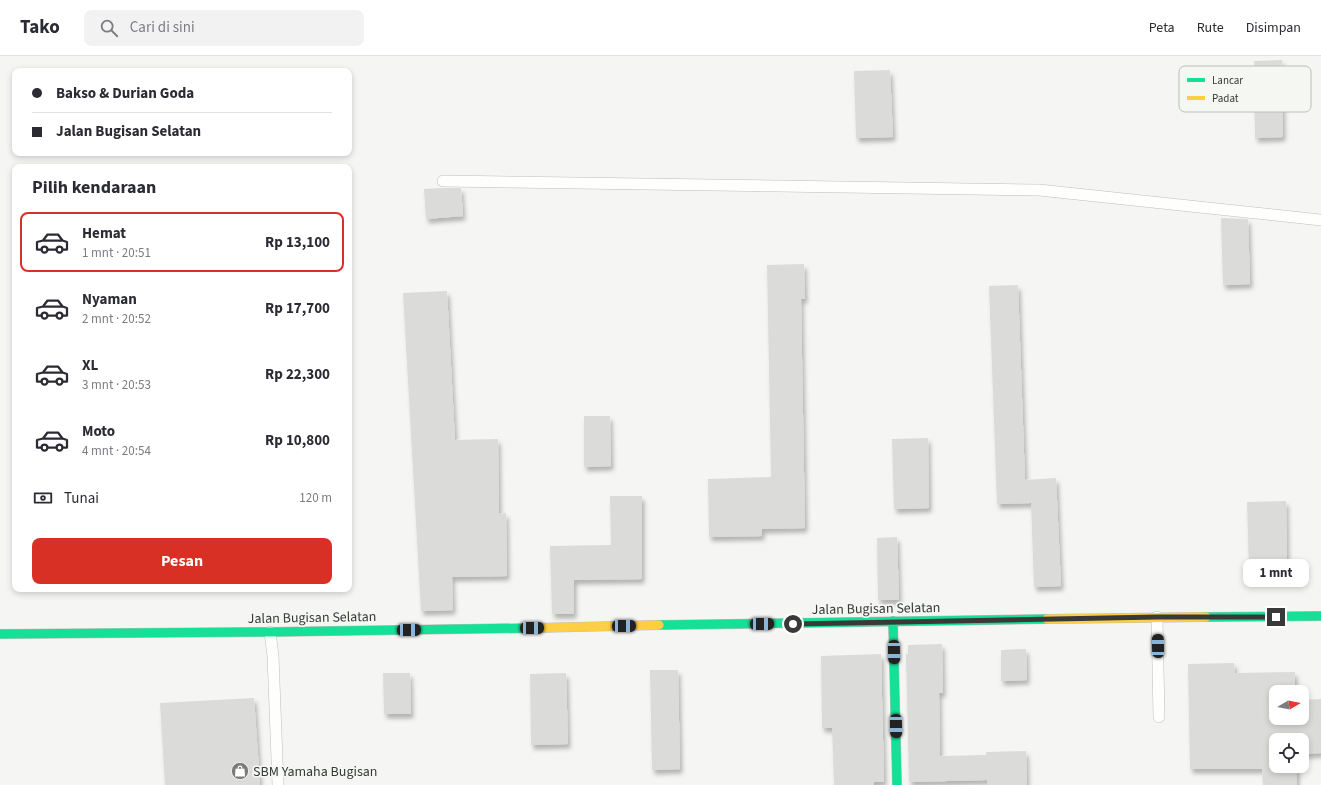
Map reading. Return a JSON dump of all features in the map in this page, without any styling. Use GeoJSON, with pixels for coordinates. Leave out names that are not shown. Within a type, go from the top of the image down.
{"type":"FeatureCollection","features":[{"type":"Feature","properties":{"kind":"street","name":"Jalan Bugisan Selatan"},"geometry":{"type":"LineString","coordinates":[[0,634],[270,632],[893,621],[1321,616]]}},
{"type":"Feature","properties":{"kind":"street"},"geometry":{"type":"LineString","coordinates":[[893,621],[897,785]]}},
{"type":"Feature","properties":{"kind":"lane"},"geometry":{"type":"LineString","coordinates":[[443,181],[1039,190],[1321,220]]}},
{"type":"Feature","properties":{"kind":"lane"},"geometry":{"type":"LineString","coordinates":[[1157,617],[1159,717]]}},
{"type":"Feature","properties":{"kind":"lane"},"geometry":{"type":"LineString","coordinates":[[270,632],[273,656],[278,785]]}},
{"type":"Feature","properties":{"kind":"building"},"geometry":{"type":"Polygon","coordinates":[[[1282,60],[1282,66],[1254,66],[1254,61],[1282,60]]]}},
{"type":"Feature","properties":{"kind":"building"},"geometry":{"type":"Polygon","coordinates":[[[890,70],[893,137],[856,138],[854,71],[890,70]]]}},
{"type":"Feature","properties":{"kind":"building"},"geometry":{"type":"Polygon","coordinates":[[[1255,112],[1283,112],[1283,137],[1255,138],[1255,112]]]}},
{"type":"Feature","properties":{"kind":"building"},"geometry":{"type":"Polygon","coordinates":[[[461,188],[463,216],[426,219],[424,189],[461,188]]]}},
{"type":"Feature","properties":{"kind":"building"},"geometry":{"type":"Polygon","coordinates":[[[1221,218],[1248,219],[1250,284],[1223,285],[1221,218]]]}},
{"type":"Feature","properties":{"kind":"building"},"geometry":{"type":"Polygon","coordinates":[[[804,264],[805,299],[801,299],[805,528],[762,529],[762,536],[709,537],[708,479],[771,477],[767,265],[804,264]]]}},
{"type":"Feature","properties":{"kind":"building"},"geometry":{"type":"Polygon","coordinates":[[[1018,285],[1025,480],[1056,478],[1061,586],[1034,587],[1031,503],[997,504],[989,286],[1018,285]]]}},
{"type":"Feature","properties":{"kind":"building"},"geometry":{"type":"Polygon","coordinates":[[[447,291],[455,440],[498,439],[499,514],[506,513],[507,576],[452,577],[453,610],[421,611],[403,293],[447,291]]]}},
{"type":"Feature","properties":{"kind":"building"},"geometry":{"type":"Polygon","coordinates":[[[584,416],[610,416],[611,466],[584,467],[584,416]]]}},
{"type":"Feature","properties":{"kind":"building"},"geometry":{"type":"Polygon","coordinates":[[[928,438],[929,508],[894,509],[892,439],[928,438]]]}},
{"type":"Feature","properties":{"kind":"building"},"geometry":{"type":"Polygon","coordinates":[[[610,496],[642,496],[642,579],[574,580],[574,614],[552,614],[550,546],[611,545],[610,496]]]}},
{"type":"Feature","properties":{"kind":"building"},"geometry":{"type":"Polygon","coordinates":[[[1286,501],[1287,570],[1249,570],[1247,502],[1286,501]]]}},
{"type":"Feature","properties":{"kind":"building"},"geometry":{"type":"Polygon","coordinates":[[[897,537],[899,600],[878,600],[877,538],[897,537]]]}},
{"type":"Feature","properties":{"kind":"building"},"geometry":{"type":"Polygon","coordinates":[[[942,644],[943,693],[939,693],[940,756],[986,755],[986,752],[1026,751],[1027,785],[987,785],[987,780],[909,782],[906,654],[908,654],[908,645],[942,644]]]}},
{"type":"Feature","properties":{"kind":"building"},"geometry":{"type":"Polygon","coordinates":[[[1026,649],[1027,680],[1001,681],[1001,650],[1026,649]]]}},
{"type":"Feature","properties":{"kind":"building"},"geometry":{"type":"Polygon","coordinates":[[[881,654],[884,782],[874,782],[874,785],[834,785],[832,728],[822,728],[821,656],[881,654]]]}},
{"type":"Feature","properties":{"kind":"building"},"geometry":{"type":"Polygon","coordinates":[[[1234,663],[1235,673],[1295,672],[1295,685],[1269,685],[1269,725],[1309,725],[1309,700],[1321,699],[1321,753],[1309,754],[1309,733],[1269,733],[1269,773],[1297,773],[1297,785],[1263,785],[1262,769],[1190,769],[1188,664],[1234,663]]]}},
{"type":"Feature","properties":{"kind":"building"},"geometry":{"type":"Polygon","coordinates":[[[650,670],[678,670],[680,769],[652,770],[650,670]]]}},
{"type":"Feature","properties":{"kind":"building"},"geometry":{"type":"Polygon","coordinates":[[[383,673],[410,673],[411,714],[384,714],[383,673]]]}},
{"type":"Feature","properties":{"kind":"building"},"geometry":{"type":"Polygon","coordinates":[[[566,673],[568,744],[531,745],[530,674],[566,673]]]}},
{"type":"Feature","properties":{"kind":"building"},"geometry":{"type":"Polygon","coordinates":[[[254,698],[260,785],[165,785],[160,703],[254,698]]]}},
{"type":"Feature","properties":{"kind":"traffic: fast"},"geometry":{"type":"LineString","coordinates":[[1206,617],[1321,616]]}},
{"type":"Feature","properties":{"kind":"traffic: fast"},"geometry":{"type":"LineString","coordinates":[[659,625],[1047,619]]}},
{"type":"Feature","properties":{"kind":"traffic: fast"},"geometry":{"type":"LineString","coordinates":[[893,621],[897,785]]}},
{"type":"Feature","properties":{"kind":"traffic: fast"},"geometry":{"type":"LineString","coordinates":[[0,634],[534,628]]}},
{"type":"Feature","properties":{"kind":"traffic: slow"},"geometry":{"type":"LineString","coordinates":[[1047,619],[1206,617]]}},
{"type":"Feature","properties":{"kind":"traffic: slow"},"geometry":{"type":"LineString","coordinates":[[534,628],[659,625]]}},
{"type":"Feature","properties":{"kind":"place","name":"SBM Yamaha Bugisan"},"geometry":{"type":"Point","coordinates":[240,771]}},
{"type":"Feature","properties":{"kind":"route"},"geometry":{"type":"LineString","coordinates":[[793,624],[1157,617],[1276,617]]}}]}
